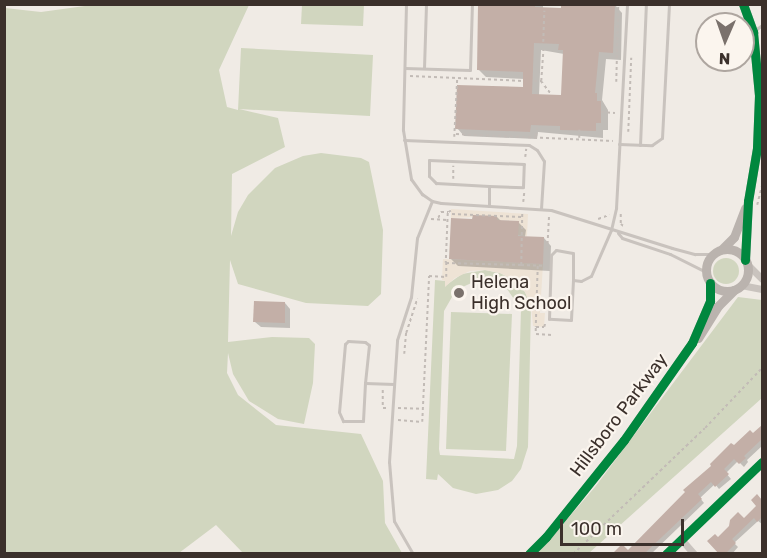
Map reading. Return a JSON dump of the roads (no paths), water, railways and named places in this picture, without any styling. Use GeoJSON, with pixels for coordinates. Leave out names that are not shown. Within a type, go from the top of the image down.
{"type":"FeatureCollection","features":[{"type":"Feature","properties":{"kind":"street"},"geometry":{"type":"LineString","coordinates":[[737,288],[747,276],[748,201],[760,132],[757,35],[743,4]]}},
{"type":"Feature","properties":{"kind":"street"},"geometry":{"type":"LineString","coordinates":[[748,201],[734,237],[717,252],[705,272],[710,283],[720,290],[762,289]]}},
{"type":"Feature","properties":{"kind":"street"},"geometry":{"type":"LineString","coordinates":[[717,252],[735,251],[762,279]]}},
{"type":"Feature","properties":{"kind":"street","name":"Hillsboro Parkway"},"geometry":{"type":"LineString","coordinates":[[529,554],[546,537],[624,440],[692,343],[710,301],[710,283]]}},
{"type":"Feature","properties":{"kind":"street","name":"Hillsboro Parkway"},"geometry":{"type":"LineString","coordinates":[[692,343],[700,337],[718,306],[737,288]]}},
{"type":"Feature","properties":{"kind":"street"},"geometry":{"type":"LineString","coordinates":[[666,554],[762,462]]}},
{"type":"Feature","properties":{"kind":"street"},"geometry":{"type":"LineString","coordinates":[[681,539],[694,554]]}},
{"type":"Feature","properties":{"kind":"lane"},"geometry":{"type":"LineString","coordinates":[[406,4],[404,140],[411,180],[422,194],[432,201],[541,209],[695,254],[717,252]]}},
{"type":"Feature","properties":{"kind":"lane"},"geometry":{"type":"LineString","coordinates":[[423,68],[426,4]]}},
{"type":"Feature","properties":{"kind":"lane"},"geometry":{"type":"LineString","coordinates":[[405,68],[470,70],[472,4]]}},
{"type":"Feature","properties":{"kind":"lane"},"geometry":{"type":"LineString","coordinates":[[573,280],[581,281],[591,276],[611,230],[616,208],[627,4]]}},
{"type":"Feature","properties":{"kind":"lane"},"geometry":{"type":"LineString","coordinates":[[640,145],[646,4]]}},
{"type":"Feature","properties":{"kind":"lane"},"geometry":{"type":"LineString","coordinates":[[619,144],[652,146],[662,138],[669,4]]}},
{"type":"Feature","properties":{"kind":"lane"},"geometry":{"type":"LineString","coordinates":[[757,35],[762,26]]}},
{"type":"Feature","properties":{"kind":"lane"},"geometry":{"type":"LineString","coordinates":[[404,140],[529,145],[541,155],[544,166],[541,209]]}},
{"type":"Feature","properties":{"kind":"lane"},"geometry":{"type":"LineString","coordinates":[[429,160],[524,164],[523,187],[489,186],[436,183],[429,176],[429,160]]}},
{"type":"Feature","properties":{"kind":"lane"},"geometry":{"type":"LineString","coordinates":[[489,186],[489,206]]}},
{"type":"Feature","properties":{"kind":"lane"},"geometry":{"type":"LineString","coordinates":[[413,554],[399,531],[393,511],[389,462],[397,340],[411,297],[417,237],[432,201]]}},
{"type":"Feature","properties":{"kind":"lane"},"geometry":{"type":"LineString","coordinates":[[618,233],[622,238],[692,263],[705,272]]}},
{"type":"Feature","properties":{"kind":"lane"},"geometry":{"type":"LineString","coordinates":[[554,252],[573,253],[573,280],[571,320],[549,319],[554,252]]}},
{"type":"Feature","properties":{"kind":"lane"},"geometry":{"type":"LineString","coordinates":[[692,263],[695,254]]}},
{"type":"Feature","properties":{"kind":"lane"},"geometry":{"type":"LineString","coordinates":[[348,341],[365,342],[369,345],[365,383],[363,421],[343,421],[339,412],[345,344],[348,341]]}},
{"type":"Feature","properties":{"kind":"lane"},"geometry":{"type":"LineString","coordinates":[[365,383],[394,384]]}},
{"type":"Feature","properties":{"kind":"place","name":"Helena High School"},"geometry":{"type":"Point","coordinates":[459,293]}}]}
